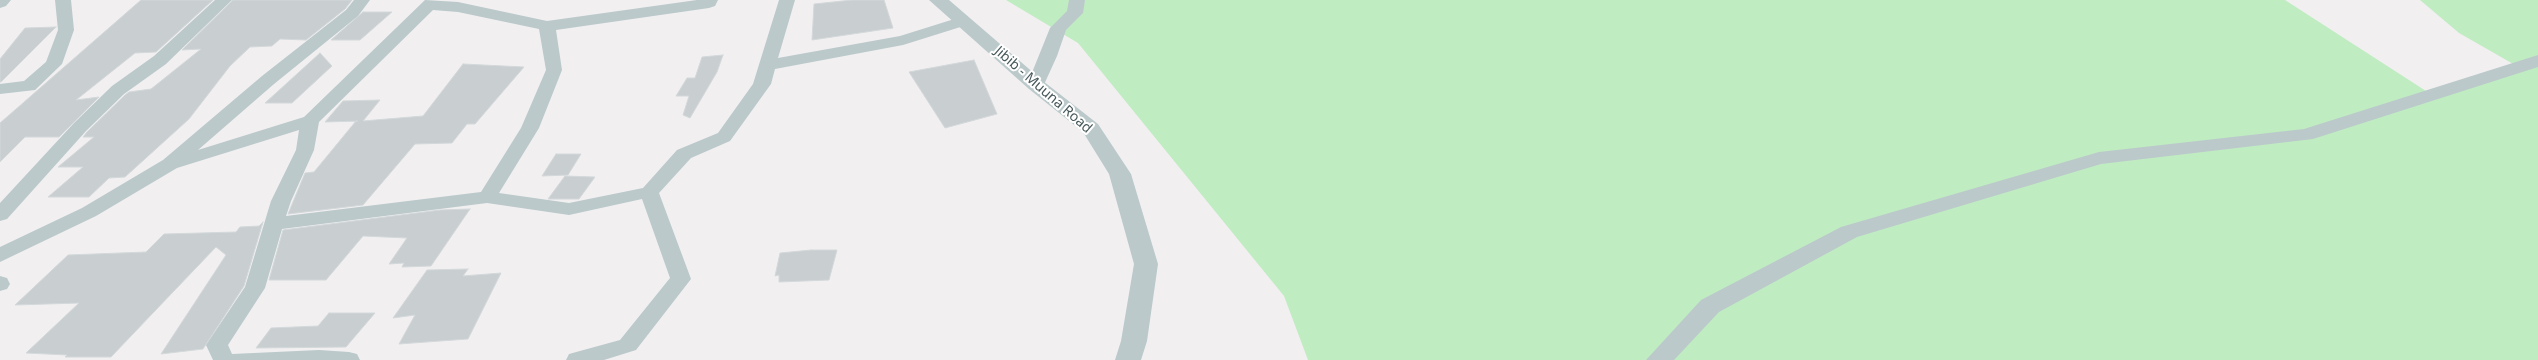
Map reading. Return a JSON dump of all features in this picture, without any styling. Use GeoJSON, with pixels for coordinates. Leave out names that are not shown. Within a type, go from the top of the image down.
{"type":"FeatureCollection","features":[{"type":"Feature","properties":{"kind":"street"},"geometry":{"type":"LineString","coordinates":[[0,89],[29,86],[54,64],[66,30],[63,0]]}},
{"type":"Feature","properties":{"kind":"street"},"geometry":{"type":"LineString","coordinates":[[0,215],[80,127],[118,90],[160,60],[224,0]]}},
{"type":"Feature","properties":{"kind":"street"},"geometry":{"type":"LineString","coordinates":[[0,255],[88,212],[170,164],[268,80],[352,14],[362,0]]}},
{"type":"Feature","properties":{"kind":"street"},"geometry":{"type":"LineString","coordinates":[[667,0],[684,6]]}},
{"type":"Feature","properties":{"kind":"street"},"geometry":{"type":"LineString","coordinates":[[170,164],[310,121],[432,2],[458,6],[547,26],[684,6],[709,2],[710,0]]}},
{"type":"Feature","properties":{"kind":"street"},"geometry":{"type":"LineString","coordinates":[[276,224],[487,197],[569,209],[649,192],[684,154],[724,138],[762,84],[787,0]]}},
{"type":"Feature","properties":{"kind":"street","name":"Jibib - Muuna Road"},"geometry":{"type":"LineString","coordinates":[[938,0],[1036,85],[1091,128],[1120,174],[1146,264],[1134,341],[1128,360]]}},
{"type":"Feature","properties":{"kind":"street"},"geometry":{"type":"LineString","coordinates":[[1036,85],[1049,56],[1058,28],[1075,13],[1078,0]]}},
{"type":"Feature","properties":{"kind":"street"},"geometry":{"type":"LineString","coordinates":[[768,65],[903,40],[964,21]]}},
{"type":"Feature","properties":{"kind":"street"},"geometry":{"type":"LineString","coordinates":[[487,197],[530,128],[554,70],[547,26]]}},
{"type":"Feature","properties":{"kind":"street"},"geometry":{"type":"LineString","coordinates":[[1659,360],[1710,306],[1848,232],[2099,158],[2306,135],[2538,62]]}},
{"type":"Feature","properties":{"kind":"street"},"geometry":{"type":"LineString","coordinates":[[224,360],[217,345],[255,288],[276,224],[281,201],[305,150],[310,121]]}},
{"type":"Feature","properties":{"kind":"street"},"geometry":{"type":"LineString","coordinates":[[577,360],[628,345],[682,279],[649,192]]}},
{"type":"Feature","properties":{"kind":"street"},"geometry":{"type":"LineString","coordinates":[[236,360],[319,358],[349,360]]}},
{"type":"Feature","properties":{"kind":"green space"},"geometry":{"type":"Polygon","coordinates":[[[1006,0],[2285,0],[2426,91],[2515,65],[2459,33],[2420,0],[2538,0],[2538,360],[1308,360],[1284,296],[1078,43],[1006,0]]]}},
{"type":"Feature","properties":{"kind":"building"},"geometry":{"type":"Polygon","coordinates":[[[141,0],[213,0],[156,52],[135,53],[76,100],[99,97],[59,137],[25,137],[0,162],[0,123],[141,0]]]}},
{"type":"Feature","properties":{"kind":"building"},"geometry":{"type":"Polygon","coordinates":[[[233,0],[352,0],[345,9],[306,40],[280,39],[272,46],[250,47],[230,66],[189,119],[125,177],[109,178],[89,197],[48,197],[83,167],[58,167],[94,137],[83,137],[87,132],[129,92],[151,89],[201,49],[182,50],[233,0]]]}},
{"type":"Feature","properties":{"kind":"building"},"geometry":{"type":"Polygon","coordinates":[[[852,0],[884,0],[893,28],[812,40],[814,4],[852,0]]]}},
{"type":"Feature","properties":{"kind":"building"},"geometry":{"type":"Polygon","coordinates":[[[363,12],[392,12],[360,40],[331,40],[363,12]]]}},
{"type":"Feature","properties":{"kind":"building"},"geometry":{"type":"Polygon","coordinates":[[[56,27],[0,82],[0,59],[25,28],[56,27]]]}},
{"type":"Feature","properties":{"kind":"building"},"geometry":{"type":"Polygon","coordinates":[[[320,53],[332,66],[292,103],[265,103],[320,53]]]}},
{"type":"Feature","properties":{"kind":"building"},"geometry":{"type":"Polygon","coordinates":[[[723,55],[717,72],[690,118],[683,115],[689,96],[676,96],[687,78],[695,78],[702,57],[723,55]]]}},
{"type":"Feature","properties":{"kind":"building"},"geometry":{"type":"Polygon","coordinates":[[[974,60],[997,114],[945,128],[909,72],[974,60]]]}},
{"type":"Feature","properties":{"kind":"building"},"geometry":{"type":"Polygon","coordinates":[[[463,64],[524,67],[475,124],[467,124],[452,143],[415,144],[363,205],[288,214],[305,173],[314,172],[356,121],[325,122],[343,101],[380,100],[363,121],[423,116],[463,64]]]}},
{"type":"Feature","properties":{"kind":"building"},"geometry":{"type":"Polygon","coordinates":[[[556,154],[581,154],[568,175],[542,176],[556,154]]]}},
{"type":"Feature","properties":{"kind":"building"},"geometry":{"type":"Polygon","coordinates":[[[565,176],[595,177],[579,199],[548,199],[565,176]]]}},
{"type":"Feature","properties":{"kind":"building"},"geometry":{"type":"Polygon","coordinates":[[[470,209],[431,266],[402,267],[404,263],[389,264],[407,238],[363,236],[326,280],[269,280],[283,230],[440,210],[470,209]]]}},
{"type":"Feature","properties":{"kind":"building"},"geometry":{"type":"Polygon","coordinates":[[[263,222],[244,286],[203,349],[161,354],[226,255],[216,247],[111,357],[65,357],[67,355],[26,353],[79,303],[15,305],[68,255],[146,252],[164,234],[236,232],[240,227],[259,226],[263,222]]]}},
{"type":"Feature","properties":{"kind":"building"},"geometry":{"type":"Polygon","coordinates":[[[811,250],[837,250],[829,280],[779,282],[779,275],[775,276],[780,253],[811,250]]]}},
{"type":"Feature","properties":{"kind":"building"},"geometry":{"type":"Polygon","coordinates":[[[468,269],[463,276],[501,273],[468,339],[399,344],[415,315],[393,318],[427,270],[468,269]]]}},
{"type":"Feature","properties":{"kind":"building"},"geometry":{"type":"Polygon","coordinates":[[[329,313],[375,313],[346,347],[256,348],[271,328],[318,326],[329,313]]]}}]}
